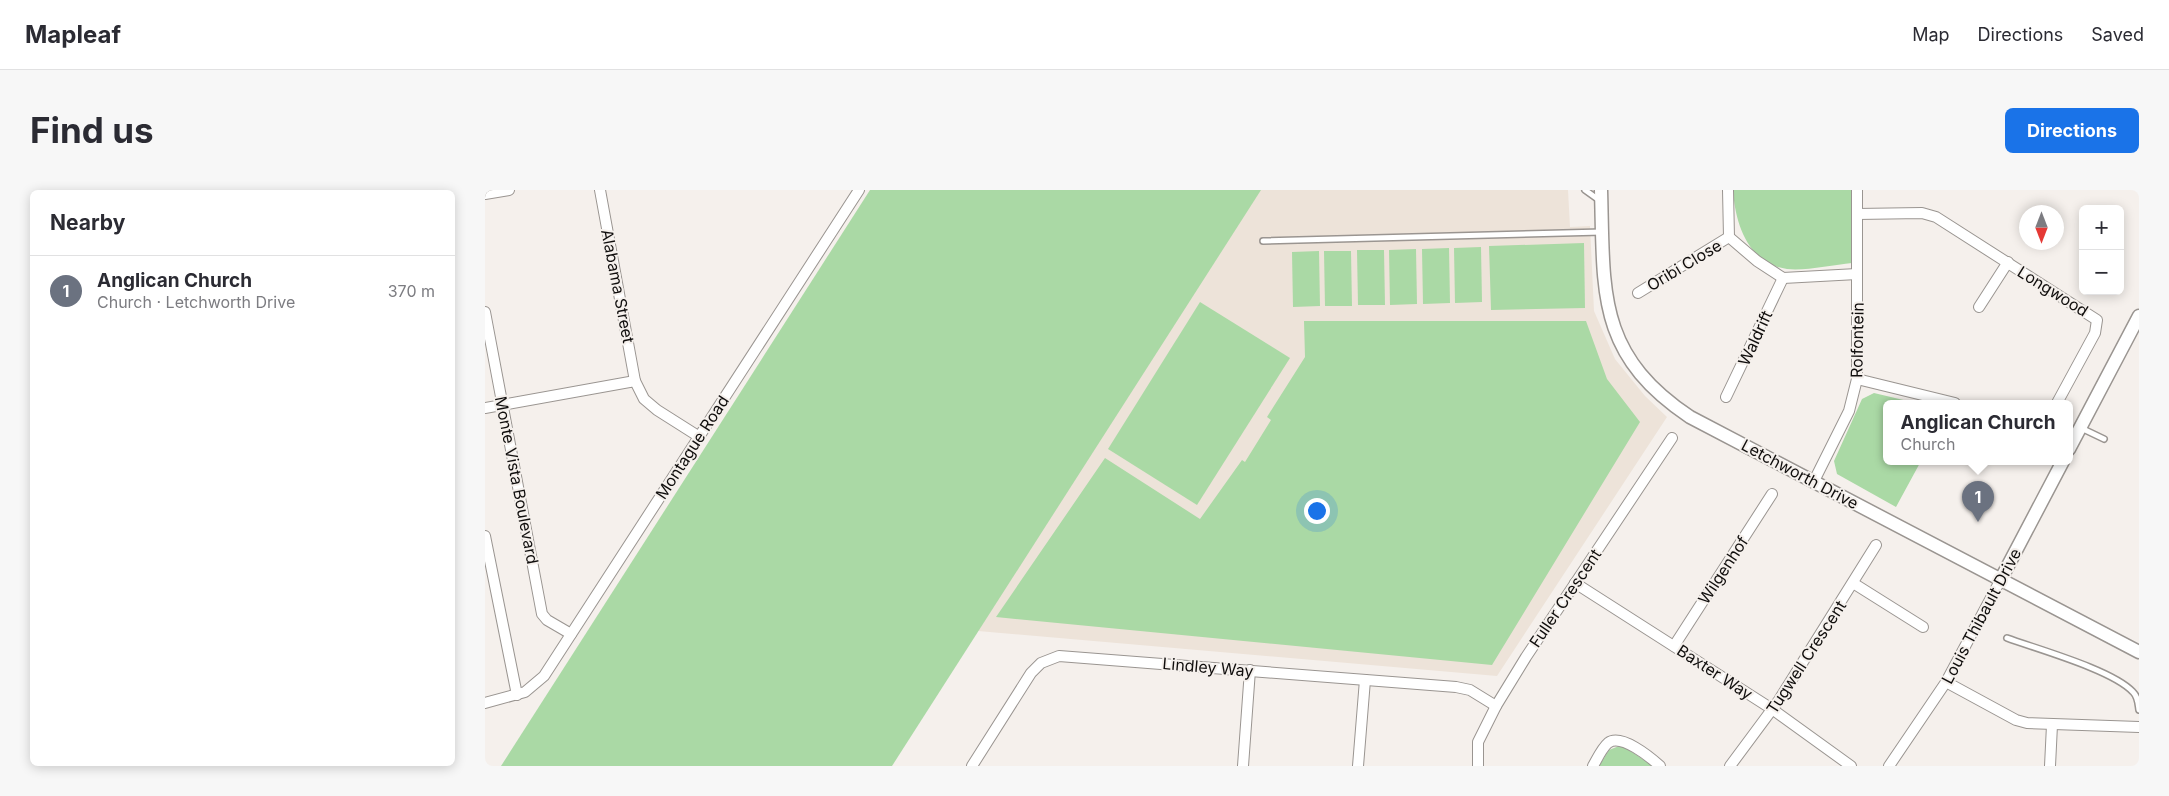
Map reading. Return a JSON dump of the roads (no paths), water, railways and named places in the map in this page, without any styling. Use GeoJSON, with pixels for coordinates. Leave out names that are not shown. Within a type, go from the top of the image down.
{"type":"FeatureCollection","features":[{"type":"Feature","properties":{"kind":"street"},"geometry":{"type":"LineString","coordinates":[[485,194],[509,190]]}},
{"type":"Feature","properties":{"kind":"street","name":"Alabama Street"},"geometry":{"type":"LineString","coordinates":[[600,190],[635,381]]}},
{"type":"Feature","properties":{"kind":"street","name":"Montague Road"},"geometry":{"type":"LineString","coordinates":[[485,702],[517,695],[539,682],[859,190]]}},
{"type":"Feature","properties":{"kind":"street"},"geometry":{"type":"LineString","coordinates":[[1728,190],[1729,237],[1757,261],[1783,278],[1857,274]]}},
{"type":"Feature","properties":{"kind":"street","name":"Rolfontein"},"geometry":{"type":"LineString","coordinates":[[1814,480],[1849,411],[1857,379],[1857,190]]}},
{"type":"Feature","properties":{"kind":"street","name":"Letchworth Drive"},"geometry":{"type":"LineString","coordinates":[[1602,196],[1605,293],[1611,317],[1626,354],[1645,380],[1663,397],[1690,417],[1814,480],[2139,652]]}},
{"type":"Feature","properties":{"kind":"street","name":"Longwood"},"geometry":{"type":"LineString","coordinates":[[1857,214],[1929,215],[1943,220],[2097,320],[2095,333],[2059,400]]}},
{"type":"Feature","properties":{"kind":"street","name":"Oribi Close"},"geometry":{"type":"LineString","coordinates":[[1638,293],[1729,237]]}},
{"type":"Feature","properties":{"kind":"street","name":"Longwood"},"geometry":{"type":"LineString","coordinates":[[1979,307],[2008,262]]}},
{"type":"Feature","properties":{"kind":"street","name":"Waldrift"},"geometry":{"type":"LineString","coordinates":[[1726,397],[1783,278]]}},
{"type":"Feature","properties":{"kind":"street","name":"Monte Vista Boulevard"},"geometry":{"type":"LineString","coordinates":[[485,312],[542,614],[547,620],[571,634]]}},
{"type":"Feature","properties":{"kind":"street"},"geometry":{"type":"LineString","coordinates":[[2073,442],[2139,316]]}},
{"type":"Feature","properties":{"kind":"street"},"geometry":{"type":"LineString","coordinates":[[1857,379],[1943,400]]}},
{"type":"Feature","properties":{"kind":"street"},"geometry":{"type":"LineString","coordinates":[[485,408],[635,381],[644,399],[698,436]]}},
{"type":"Feature","properties":{"kind":"street","name":"Fuller Crescent"},"geometry":{"type":"LineString","coordinates":[[1478,766],[1478,742],[1496,706],[1672,438]]}},
{"type":"Feature","properties":{"kind":"street","name":"Louis Thibault Drive"},"geometry":{"type":"LineString","coordinates":[[1889,766],[1946,682],[2061,465]]}},
{"type":"Feature","properties":{"kind":"street","name":"Wilgenhof"},"geometry":{"type":"LineString","coordinates":[[1674,646],[1772,494]]}},
{"type":"Feature","properties":{"kind":"street"},"geometry":{"type":"LineString","coordinates":[[485,536],[517,695]]}},
{"type":"Feature","properties":{"kind":"street","name":"Tugwell Crescent"},"geometry":{"type":"LineString","coordinates":[[1730,766],[1772,709],[1876,545]]}},
{"type":"Feature","properties":{"kind":"street","name":"Baxter Way"},"geometry":{"type":"LineString","coordinates":[[1575,583],[1772,709],[1851,766]]}},
{"type":"Feature","properties":{"kind":"street"},"geometry":{"type":"LineString","coordinates":[[1853,583],[1923,627]]}},
{"type":"Feature","properties":{"kind":"street","name":"Lindley Way"},"geometry":{"type":"LineString","coordinates":[[972,766],[1031,673],[1041,663],[1053,657],[1065,656],[1250,670],[1469,690],[1496,706]]}},
{"type":"Feature","properties":{"kind":"street"},"geometry":{"type":"LineString","coordinates":[[1243,766],[1250,670]]}},
{"type":"Feature","properties":{"kind":"street"},"geometry":{"type":"LineString","coordinates":[[1358,766],[1365,680]]}},
{"type":"Feature","properties":{"kind":"street"},"geometry":{"type":"LineString","coordinates":[[1946,682],[2015,720],[2027,723],[2139,727]]}},
{"type":"Feature","properties":{"kind":"street"},"geometry":{"type":"LineString","coordinates":[[2050,766],[2051,725]]}},
{"type":"Feature","properties":{"kind":"street"},"geometry":{"type":"LineString","coordinates":[[1593,766],[1606,745],[1615,740],[1623,740],[1660,766]]}},
{"type":"Feature","properties":{"kind":"lane"},"geometry":{"type":"LineString","coordinates":[[1585,190],[1602,196]]}},
{"type":"Feature","properties":{"kind":"lane"},"geometry":{"type":"LineString","coordinates":[[1263,241],[1603,232]]}},
{"type":"Feature","properties":{"kind":"lane"},"geometry":{"type":"LineString","coordinates":[[2081,428],[2104,439]]}},
{"type":"Feature","properties":{"kind":"lane"},"geometry":{"type":"LineString","coordinates":[[2007,638],[2083,664],[2124,684],[2134,692],[2138,700],[2139,710]]}},
{"type":"Feature","properties":{"kind":"place","name":"Anglican Church"},"geometry":{"type":"Point","coordinates":[1978,522]}}]}
